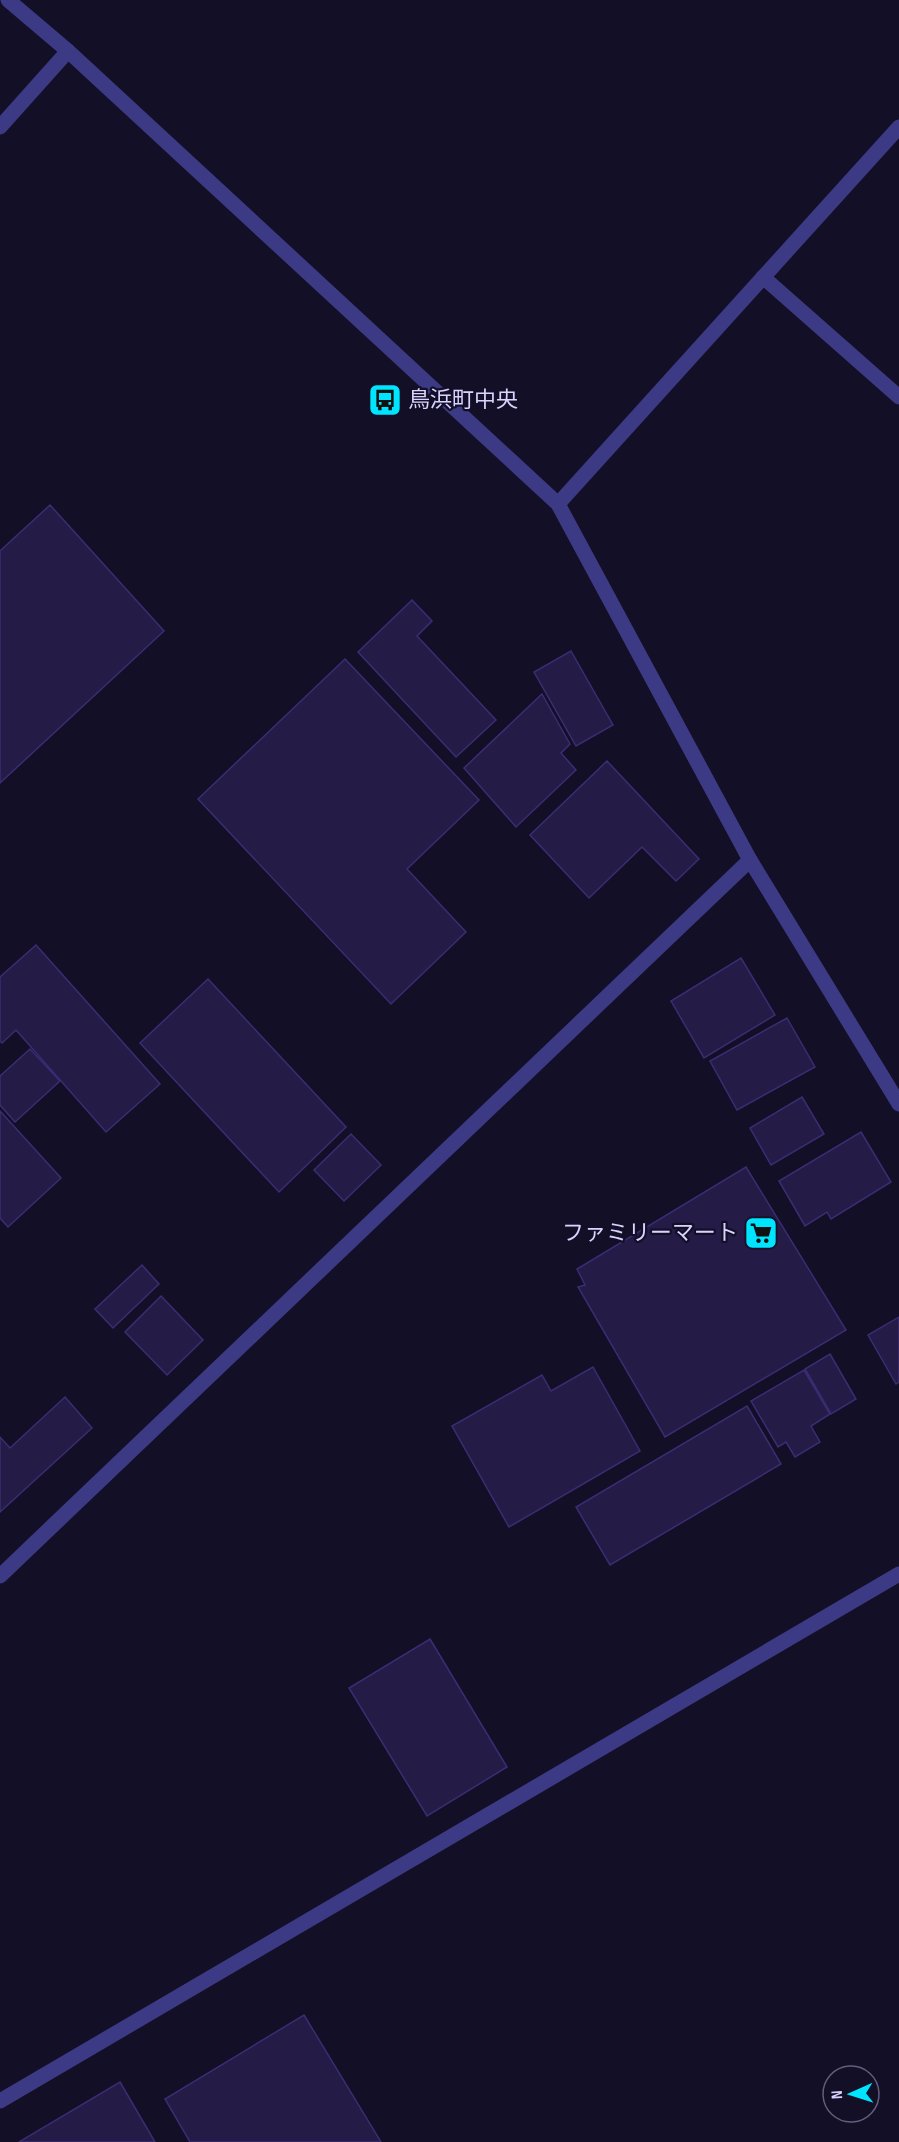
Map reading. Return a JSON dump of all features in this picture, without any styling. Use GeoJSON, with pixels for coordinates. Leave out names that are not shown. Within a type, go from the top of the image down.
{"type":"FeatureCollection","features":[{"type":"Feature","properties":{"kind":"street"},"geometry":{"type":"LineString","coordinates":[[8,0],[68,51],[558,504],[750,860],[899,1104]]}},
{"type":"Feature","properties":{"kind":"street"},"geometry":{"type":"LineString","coordinates":[[0,127],[68,51]]}},
{"type":"Feature","properties":{"kind":"street"},"geometry":{"type":"LineString","coordinates":[[558,504],[899,126]]}},
{"type":"Feature","properties":{"kind":"street"},"geometry":{"type":"LineString","coordinates":[[763,277],[899,397]]}},
{"type":"Feature","properties":{"kind":"street"},"geometry":{"type":"LineString","coordinates":[[0,1576],[750,860]]}},
{"type":"Feature","properties":{"kind":"street"},"geometry":{"type":"LineString","coordinates":[[0,2101],[899,1574]]}},
{"type":"Feature","properties":{"kind":"building"},"geometry":{"type":"Polygon","coordinates":[[[50,505],[164,631],[0,783],[0,551],[50,505]]]}},
{"type":"Feature","properties":{"kind":"building"},"geometry":{"type":"Polygon","coordinates":[[[412,600],[432,621],[417,636],[496,720],[456,757],[358,652],[412,600]]]}},
{"type":"Feature","properties":{"kind":"building"},"geometry":{"type":"Polygon","coordinates":[[[571,651],[613,725],[576,746],[534,672],[571,651]]]}},
{"type":"Feature","properties":{"kind":"building"},"geometry":{"type":"Polygon","coordinates":[[[345,659],[479,800],[407,869],[466,932],[391,1004],[198,799],[345,659]]]}},
{"type":"Feature","properties":{"kind":"building"},"geometry":{"type":"Polygon","coordinates":[[[542,694],[570,744],[561,753],[576,770],[516,827],[464,768],[542,694]]]}},
{"type":"Feature","properties":{"kind":"building"},"geometry":{"type":"Polygon","coordinates":[[[607,761],[699,859],[676,881],[642,847],[589,898],[530,835],[607,761]]]}},
{"type":"Feature","properties":{"kind":"building"},"geometry":{"type":"Polygon","coordinates":[[[36,945],[160,1084],[106,1132],[16,1030],[2,1043],[0,1041],[0,977],[36,945]]]}},
{"type":"Feature","properties":{"kind":"building"},"geometry":{"type":"Polygon","coordinates":[[[741,958],[775,1015],[704,1058],[671,1001],[741,958]]]}},
{"type":"Feature","properties":{"kind":"building"},"geometry":{"type":"Polygon","coordinates":[[[208,979],[346,1127],[279,1192],[140,1043],[208,979]]]}},
{"type":"Feature","properties":{"kind":"building"},"geometry":{"type":"Polygon","coordinates":[[[787,1018],[815,1067],[737,1110],[710,1061],[787,1018]]]}},
{"type":"Feature","properties":{"kind":"building"},"geometry":{"type":"Polygon","coordinates":[[[30,1049],[60,1081],[15,1122],[0,1105],[0,1076],[30,1049]]]}},
{"type":"Feature","properties":{"kind":"building"},"geometry":{"type":"Polygon","coordinates":[[[802,1097],[824,1134],[771,1165],[750,1128],[802,1097]]]}},
{"type":"Feature","properties":{"kind":"building"},"geometry":{"type":"Polygon","coordinates":[[[0,1111],[61,1178],[8,1227],[0,1218],[0,1111]]]}},
{"type":"Feature","properties":{"kind":"building"},"geometry":{"type":"Polygon","coordinates":[[[861,1132],[891,1182],[831,1219],[827,1212],[805,1226],[779,1181],[861,1132]]]}},
{"type":"Feature","properties":{"kind":"building"},"geometry":{"type":"Polygon","coordinates":[[[351,1134],[381,1165],[344,1201],[314,1170],[351,1134]]]}},
{"type":"Feature","properties":{"kind":"building"},"geometry":{"type":"Polygon","coordinates":[[[746,1167],[846,1330],[665,1437],[578,1287],[585,1285],[577,1269],[746,1167]]]}},
{"type":"Feature","properties":{"kind":"building"},"geometry":{"type":"Polygon","coordinates":[[[142,1265],[159,1284],[113,1328],[95,1309],[142,1265]]]}},
{"type":"Feature","properties":{"kind":"building"},"geometry":{"type":"Polygon","coordinates":[[[161,1296],[203,1340],[167,1375],[125,1332],[161,1296]]]}},
{"type":"Feature","properties":{"kind":"building"},"geometry":{"type":"Polygon","coordinates":[[[899,1317],[899,1382],[896,1384],[868,1335],[899,1317]]]}},
{"type":"Feature","properties":{"kind":"building"},"geometry":{"type":"Polygon","coordinates":[[[830,1354],[856,1399],[831,1414],[805,1369],[830,1354]]]}},
{"type":"Feature","properties":{"kind":"building"},"geometry":{"type":"Polygon","coordinates":[[[593,1367],[640,1451],[509,1527],[452,1426],[542,1375],[551,1391],[593,1367]]]}},
{"type":"Feature","properties":{"kind":"building"},"geometry":{"type":"Polygon","coordinates":[[[804,1370],[830,1414],[811,1426],[820,1442],[795,1457],[786,1442],[778,1447],[751,1401],[804,1370]]]}},
{"type":"Feature","properties":{"kind":"building"},"geometry":{"type":"Polygon","coordinates":[[[65,1397],[92,1428],[0,1512],[0,1437],[10,1448],[65,1397]]]}},
{"type":"Feature","properties":{"kind":"building"},"geometry":{"type":"Polygon","coordinates":[[[747,1406],[781,1464],[610,1565],[576,1507],[747,1406]]]}},
{"type":"Feature","properties":{"kind":"building"},"geometry":{"type":"Polygon","coordinates":[[[430,1639],[507,1767],[427,1816],[349,1688],[430,1639]]]}},
{"type":"Feature","properties":{"kind":"building"},"geometry":{"type":"Polygon","coordinates":[[[304,2015],[381,2142],[190,2142],[165,2099],[304,2015]]]}},
{"type":"Feature","properties":{"kind":"building"},"geometry":{"type":"Polygon","coordinates":[[[120,2082],[155,2142],[19,2142],[120,2082]]]}},
{"type":"Feature","properties":{"kind":"place","name":"鳥浜町中央"},"geometry":{"type":"Point","coordinates":[385,400]}},
{"type":"Feature","properties":{"kind":"place","name":"ファミリーマート"},"geometry":{"type":"Point","coordinates":[761,1233]}}]}
